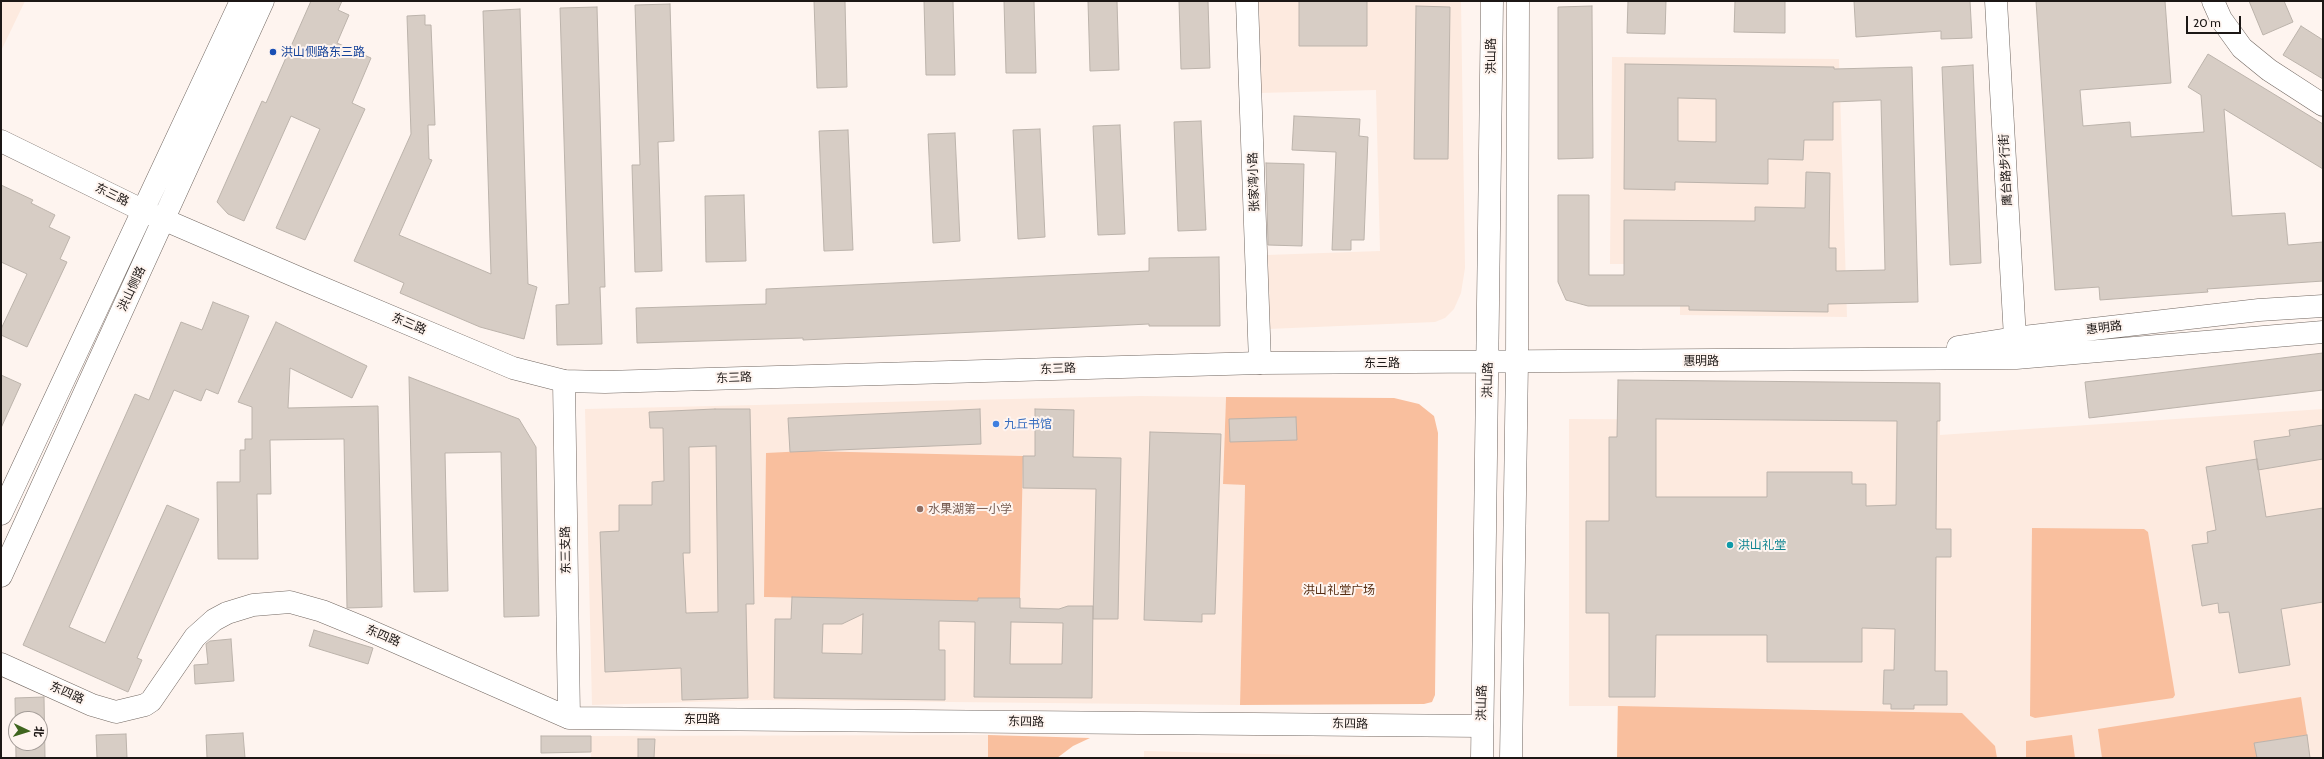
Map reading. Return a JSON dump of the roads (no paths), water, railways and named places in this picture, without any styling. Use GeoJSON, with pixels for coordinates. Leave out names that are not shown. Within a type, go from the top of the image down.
{"type":"FeatureCollection","features":[{"type":"Feature","properties":{"kind":"street","name":"洪山侧路"},"geometry":{"type":"LineString","coordinates":[[1,514],[144,211],[240,1]]}},
{"type":"Feature","properties":{"kind":"street","name":"洪山侧路"},"geometry":{"type":"LineString","coordinates":[[1,576],[263,1]]}},
{"type":"Feature","properties":{"kind":"street","name":"张家湾小路"},"geometry":{"type":"LineString","coordinates":[[1247,1],[1260,363]]}},
{"type":"Feature","properties":{"kind":"street","name":"洪山路"},"geometry":{"type":"LineString","coordinates":[[1482,758],[1492,1]]}},
{"type":"Feature","properties":{"kind":"street"},"geometry":{"type":"LineString","coordinates":[[1511,758],[1517,362],[1518,1]]}},
{"type":"Feature","properties":{"kind":"street","name":"鹰台路步行街"},"geometry":{"type":"LineString","coordinates":[[1996,1],[2015,338]]}},
{"type":"Feature","properties":{"kind":"street"},"geometry":{"type":"LineString","coordinates":[[2213,1],[2221,19],[2242,48],[2269,70],[2323,106]]}},
{"type":"Feature","properties":{"kind":"street","name":"东三路"},"geometry":{"type":"LineString","coordinates":[[1,141],[164,220],[513,368],[564,381],[598,382],[1260,363],[1517,362]]}},
{"type":"Feature","properties":{"kind":"street","name":"惠明路"},"geometry":{"type":"LineString","coordinates":[[1886,358],[2015,338],[2259,310],[2323,306]]}},
{"type":"Feature","properties":{"kind":"street","name":"惠明路"},"geometry":{"type":"LineString","coordinates":[[1517,362],[2016,358],[2323,332]]}},
{"type":"Feature","properties":{"kind":"street","name":"东三支路"},"geometry":{"type":"LineString","coordinates":[[564,381],[569,718]]}},
{"type":"Feature","properties":{"kind":"street","name":"东四路"},"geometry":{"type":"LineString","coordinates":[[1,664],[92,704],[116,712],[145,705],[151,701],[195,637],[211,622],[227,613],[253,605],[290,602],[322,611],[366,629],[569,718],[1482,726]]}},
{"type":"Feature","properties":{"kind":"place","name":"洪山侧路东三路"},"geometry":{"type":"Point","coordinates":[273,52]}},
{"type":"Feature","properties":{"kind":"place","name":"九丘书馆"},"geometry":{"type":"Point","coordinates":[996,424]}},
{"type":"Feature","properties":{"kind":"place","name":"水果湖第一小学"},"geometry":{"type":"Point","coordinates":[920,509]}},
{"type":"Feature","properties":{"kind":"place","name":"洪山礼堂"},"geometry":{"type":"Point","coordinates":[1730,545]}},
{"type":"Feature","properties":{"kind":"park label","name":"洪山礼堂广场"},"geometry":{"type":"Point","coordinates":[1339,590]}}]}
